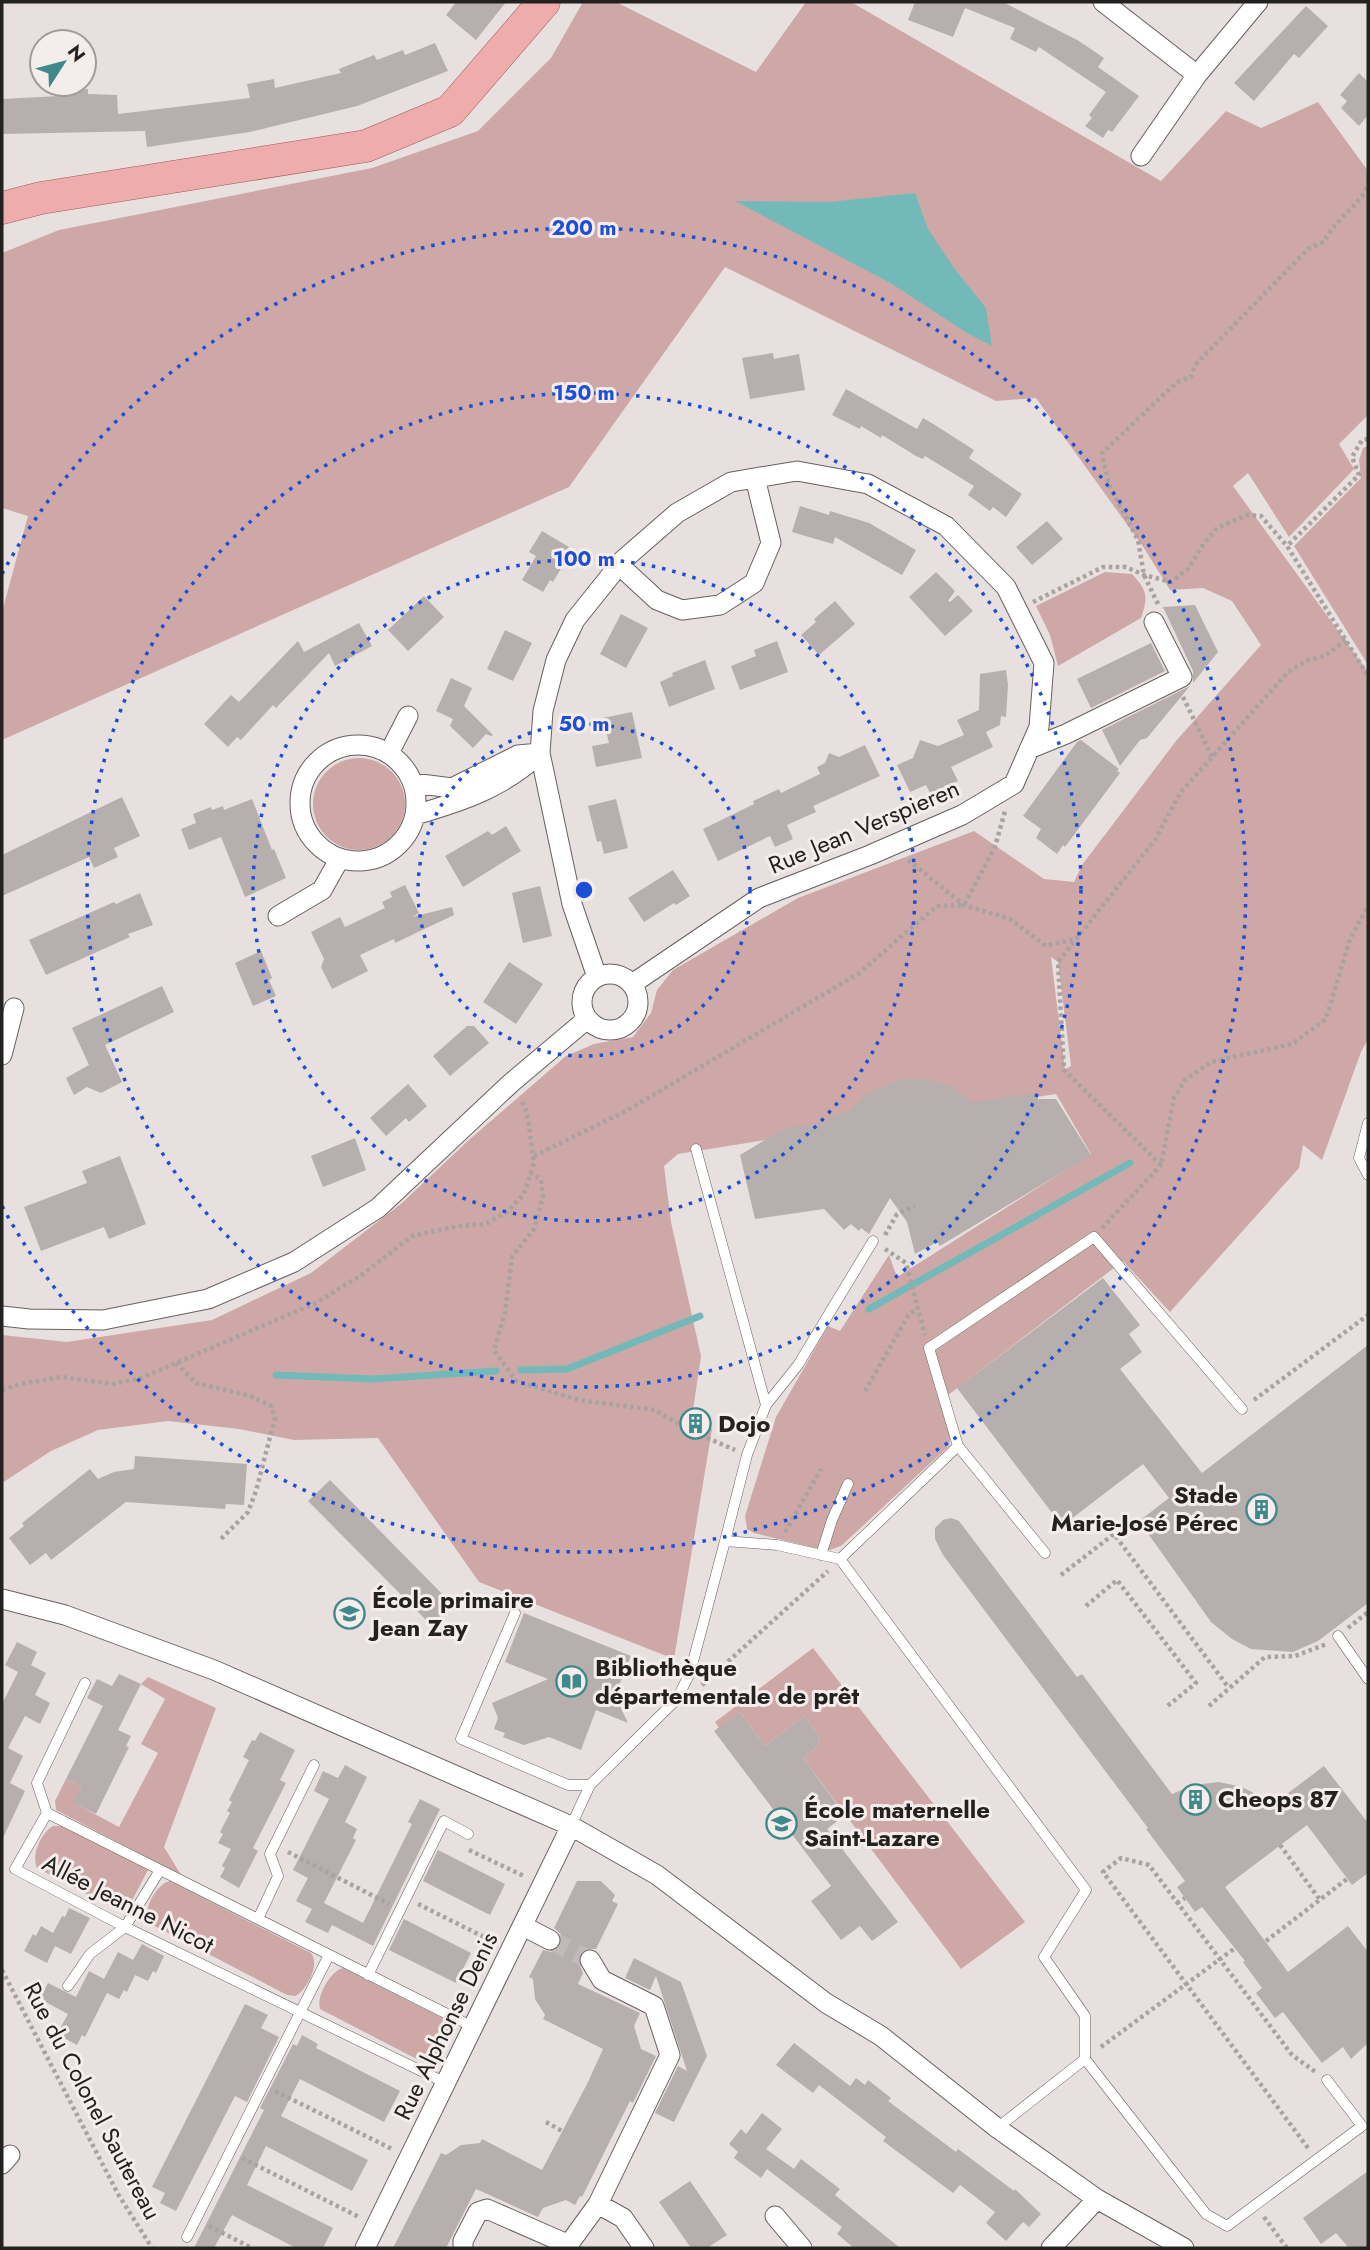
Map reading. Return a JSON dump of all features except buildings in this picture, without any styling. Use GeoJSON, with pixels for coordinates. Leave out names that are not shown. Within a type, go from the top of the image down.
{"type":"FeatureCollection","features":[{"type":"Feature","properties":{"kind":"main road"},"geometry":{"type":"LineString","coordinates":[[2,208],[41,198],[366,146],[450,111],[544,2]]}},
{"type":"Feature","properties":{"kind":"street"},"geometry":{"type":"LineString","coordinates":[[1103,2],[1197,75]]}},
{"type":"Feature","properties":{"kind":"street"},"geometry":{"type":"LineString","coordinates":[[1141,156],[1197,75],[1258,2]]}},
{"type":"Feature","properties":{"kind":"street"},"geometry":{"type":"LineString","coordinates":[[597,977],[572,904],[540,753],[543,711],[556,660],[575,620],[619,565],[677,513],[731,482],[797,471],[868,484],[946,526],[1006,587],[1044,663],[1039,727],[1014,784]]}},
{"type":"Feature","properties":{"kind":"street"},"geometry":{"type":"LineString","coordinates":[[619,565],[657,600],[669,605],[682,610],[720,605],[754,583],[772,543],[755,478]]}},
{"type":"Feature","properties":{"kind":"street"},"geometry":{"type":"LineString","coordinates":[[1029,749],[1066,734],[1182,677],[1154,622]]}},
{"type":"Feature","properties":{"kind":"street"},"geometry":{"type":"LineString","coordinates":[[389,753],[408,716]]}},
{"type":"Feature","properties":{"kind":"street"},"geometry":{"type":"LineString","coordinates":[[353,745],[372,746],[389,753],[403,766],[413,783],[417,802],[414,822],[405,839],[390,853],[372,860],[352,862],[317,845],[306,829],[300,811],[301,793],[307,775],[319,760],[335,750],[353,745]]}},
{"type":"Feature","properties":{"kind":"street"},"geometry":{"type":"LineString","coordinates":[[413,783],[452,788],[518,755],[540,753]]}},
{"type":"Feature","properties":{"kind":"street"},"geometry":{"type":"LineString","coordinates":[[415,815],[471,798],[522,770],[540,753]]}},
{"type":"Feature","properties":{"kind":"street","name":"Rue Jean Verspieren"},"geometry":{"type":"LineString","coordinates":[[632,984],[759,898],[870,855],[962,815],[1014,784]]}},
{"type":"Feature","properties":{"kind":"street"},"geometry":{"type":"LineString","coordinates":[[278,916],[322,890],[340,858]]}},
{"type":"Feature","properties":{"kind":"street"},"geometry":{"type":"LineString","coordinates":[[615,974],[632,984],[638,1001],[637,1010],[628,1024],[620,1029],[602,1029],[587,1019],[582,1001],[589,983],[597,977],[615,974]]}},
{"type":"Feature","properties":{"kind":"street"},"geometry":{"type":"LineString","coordinates":[[2,1055],[14,1008]]}},
{"type":"Feature","properties":{"kind":"street"},"geometry":{"type":"LineString","coordinates":[[2,1316],[103,1320],[208,1299],[294,1262],[378,1208],[511,1083],[587,1019]]}},
{"type":"Feature","properties":{"kind":"street"},"geometry":{"type":"LineString","coordinates":[[2,1599],[65,1615],[214,1670],[571,1826],[657,1875],[826,2003],[881,2036],[997,2128],[1097,2199],[1184,2248]]}},
{"type":"Feature","properties":{"kind":"street","name":"Rue Alphonse Denis"},"geometry":{"type":"LineString","coordinates":[[365,2248],[571,1826]]}},
{"type":"Feature","properties":{"kind":"street"},"geometry":{"type":"LineString","coordinates":[[523,1926],[550,1940]]}},
{"type":"Feature","properties":{"kind":"street"},"geometry":{"type":"LineString","coordinates":[[463,2248],[463,2241],[478,2212],[487,2209],[566,2246],[598,2204],[670,2055],[654,2006],[602,1980],[590,1960]]}},
{"type":"Feature","properties":{"kind":"street"},"geometry":{"type":"LineString","coordinates":[[1051,2248],[1097,2199]]}},
{"type":"Feature","properties":{"kind":"street"},"geometry":{"type":"LineString","coordinates":[[598,2204],[623,2218],[644,2248]]}},
{"type":"Feature","properties":{"kind":"street"},"geometry":{"type":"LineString","coordinates":[[775,2216],[802,2248]]}},
{"type":"Feature","properties":{"kind":"lane"},"geometry":{"type":"LineString","coordinates":[[1368,1123],[1359,1158],[1368,1175]]}},
{"type":"Feature","properties":{"kind":"lane"},"geometry":{"type":"LineString","coordinates":[[696,1149],[766,1405]]}},
{"type":"Feature","properties":{"kind":"lane"},"geometry":{"type":"LineString","coordinates":[[1045,1553],[958,1446],[929,1348],[1094,1237],[1242,1409]]}},
{"type":"Feature","properties":{"kind":"lane"},"geometry":{"type":"LineString","coordinates":[[571,1826],[590,1785],[677,1699],[690,1673],[747,1455],[766,1405],[798,1365],[873,1241]]}},
{"type":"Feature","properties":{"kind":"lane"},"geometry":{"type":"LineString","coordinates":[[840,1559],[958,1446]]}},
{"type":"Feature","properties":{"kind":"lane"},"geometry":{"type":"LineString","coordinates":[[821,1555],[832,1520],[848,1484]]}},
{"type":"Feature","properties":{"kind":"lane"},"geometry":{"type":"LineString","coordinates":[[725,1541],[777,1545],[840,1559],[1086,1890],[1044,1957],[1085,2016],[1085,2059],[1206,2214],[1227,2226],[1362,2126],[1327,2080]]}},
{"type":"Feature","properties":{"kind":"lane"},"geometry":{"type":"LineString","coordinates":[[514,1613],[461,1739],[568,1785],[590,1785]]}},
{"type":"Feature","properties":{"kind":"lane"},"geometry":{"type":"LineString","coordinates":[[1338,1636],[1368,1679]]}},
{"type":"Feature","properties":{"kind":"lane"},"geometry":{"type":"LineString","coordinates":[[47,1813],[37,1783],[85,1683]]}},
{"type":"Feature","properties":{"kind":"lane"},"geometry":{"type":"LineString","coordinates":[[258,1919],[278,1876],[270,1854],[314,1765]]}},
{"type":"Feature","properties":{"kind":"lane","name":"Allée Jeanne Nicot"},"geometry":{"type":"LineString","coordinates":[[446,2083],[125,1927],[15,1869],[47,1813],[473,2027]]}},
{"type":"Feature","properties":{"kind":"lane"},"geometry":{"type":"LineString","coordinates":[[368,1975],[444,1821],[468,1833]]}},
{"type":"Feature","properties":{"kind":"lane"},"geometry":{"type":"LineString","coordinates":[[68,1986],[90,1954],[125,1927],[160,1870]]}},
{"type":"Feature","properties":{"kind":"lane"},"geometry":{"type":"LineString","coordinates":[[187,2237],[330,1955]]}},
{"type":"Feature","properties":{"kind":"lane"},"geometry":{"type":"LineString","coordinates":[[997,2128],[1085,2059]]}},
{"type":"Feature","properties":{"kind":"path"},"geometry":{"type":"LineString","coordinates":[[1154,622],[1162,613],[1144,575],[1138,540],[1109,485],[1102,453],[1177,382],[1191,377],[1195,365],[1308,249],[1324,243],[1328,232],[1363,197],[1368,186]]}},
{"type":"Feature","properties":{"kind":"path"},"geometry":{"type":"LineString","coordinates":[[1287,546],[1359,475],[1352,457],[1362,440],[1368,439]]}},
{"type":"Feature","properties":{"kind":"path"},"geometry":{"type":"LineString","coordinates":[[1018,610],[1103,567],[1126,567],[1171,582],[1188,569],[1203,543],[1217,528],[1247,515],[1261,516],[1287,546],[1368,676]]}},
{"type":"Feature","properties":{"kind":"path"},"geometry":{"type":"LineString","coordinates":[[1161,1165],[1064,1070],[1058,962],[1155,840],[1180,793],[1288,672],[1308,660],[1325,656],[1346,640]]}},
{"type":"Feature","properties":{"kind":"path"},"geometry":{"type":"LineString","coordinates":[[1175,680],[1212,757]]}},
{"type":"Feature","properties":{"kind":"path"},"geometry":{"type":"LineString","coordinates":[[964,905],[995,847],[1014,784]]}},
{"type":"Feature","properties":{"kind":"path"},"geometry":{"type":"LineString","coordinates":[[870,855],[909,860],[964,905]]}},
{"type":"Feature","properties":{"kind":"path"},"geometry":{"type":"LineString","coordinates":[[534,1156],[626,1111],[858,974],[937,906],[964,905],[1010,919],[1046,946],[1075,939]]}},
{"type":"Feature","properties":{"kind":"path"},"geometry":{"type":"LineString","coordinates":[[1094,1237],[1161,1165],[1174,1098],[1185,1080],[1211,1062],[1292,1044],[1326,1019],[1350,939],[1368,906]]}},
{"type":"Feature","properties":{"kind":"path"},"geometry":{"type":"LineString","coordinates":[[2,1390],[61,1377],[114,1384],[141,1378],[316,1303],[363,1274],[412,1236],[458,1226],[486,1224],[507,1212],[523,1194],[534,1163],[527,1112],[511,1083]]}},
{"type":"Feature","properties":{"kind":"path"},"geometry":{"type":"LineString","coordinates":[[530,1172],[541,1180],[543,1197],[534,1229],[512,1257],[505,1313],[494,1350],[516,1381],[579,1400],[655,1410],[691,1431],[747,1455]]}},
{"type":"Feature","properties":{"kind":"path"},"geometry":{"type":"LineString","coordinates":[[915,1206],[897,1214],[879,1245],[906,1263],[929,1348]]}},
{"type":"Feature","properties":{"kind":"path"},"geometry":{"type":"LineString","coordinates":[[865,1391],[908,1316],[917,1308]]}},
{"type":"Feature","properties":{"kind":"path"},"geometry":{"type":"LineString","coordinates":[[1242,1409],[1368,1315]]}},
{"type":"Feature","properties":{"kind":"path"},"geometry":{"type":"LineString","coordinates":[[176,1363],[196,1383],[250,1396],[271,1406],[275,1418],[248,1512],[220,1539]]}},
{"type":"Feature","properties":{"kind":"path"},"geometry":{"type":"LineString","coordinates":[[777,1545],[821,1469]]}},
{"type":"Feature","properties":{"kind":"path"},"geometry":{"type":"LineString","coordinates":[[1061,1575],[1114,1534],[1229,1688]]}},
{"type":"Feature","properties":{"kind":"path"},"geometry":{"type":"LineString","coordinates":[[677,1699],[701,1686],[840,1559]]}},
{"type":"Feature","properties":{"kind":"path"},"geometry":{"type":"LineString","coordinates":[[1086,1606],[1117,1580],[1196,1683],[1165,1708]]}},
{"type":"Feature","properties":{"kind":"path"},"geometry":{"type":"LineString","coordinates":[[1209,1706],[1265,1657],[1295,1656],[1325,1646],[1368,1612]]}},
{"type":"Feature","properties":{"kind":"path"},"geometry":{"type":"LineString","coordinates":[[437,1835],[531,1880]]}},
{"type":"Feature","properties":{"kind":"path"},"geometry":{"type":"LineString","coordinates":[[274,1845],[400,1910]]}},
{"type":"Feature","properties":{"kind":"path"},"geometry":{"type":"LineString","coordinates":[[1280,1845],[1320,1900]]}},
{"type":"Feature","properties":{"kind":"path"},"geometry":{"type":"LineString","coordinates":[[1317,2160],[1103,1872],[1121,1858],[1149,1866],[1292,2055],[1327,2080]]}},
{"type":"Feature","properties":{"kind":"path"},"geometry":{"type":"LineString","coordinates":[[1266,1941],[1347,1879]]}},
{"type":"Feature","properties":{"kind":"path"},"geometry":{"type":"LineString","coordinates":[[406,1898],[498,1944]]}},
{"type":"Feature","properties":{"kind":"path"},"geometry":{"type":"LineString","coordinates":[[1177,1903],[1185,1898]]}},
{"type":"Feature","properties":{"kind":"path"},"geometry":{"type":"LineString","coordinates":[[1085,2059],[1235,1948]]}},
{"type":"Feature","properties":{"kind":"path","name":"Rue du Colonel Sautereau"},"geometry":{"type":"LineString","coordinates":[[2,1970],[118,2194],[152,2248]]}},
{"type":"Feature","properties":{"kind":"path"},"geometry":{"type":"LineString","coordinates":[[264,2086],[395,2150]]}},
{"type":"Feature","properties":{"kind":"path"},"geometry":{"type":"LineString","coordinates":[[546,2122],[562,2131]]}},
{"type":"Feature","properties":{"kind":"path"},"geometry":{"type":"LineString","coordinates":[[230,2152],[363,2219]]}},
{"type":"Feature","properties":{"kind":"path"},"geometry":{"type":"LineString","coordinates":[[1255,2205],[1287,2248]]}},
{"type":"Feature","properties":{"kind":"path"},"geometry":{"type":"LineString","coordinates":[[196,2219],[252,2248]]}},
{"type":"Feature","properties":{"kind":"shaded area"},"geometry":{"type":"Polygon","coordinates":[[[583,2],[616,2],[756,72],[806,2],[851,2],[1161,181],[1226,111],[1261,128],[1318,102],[1368,171],[1368,415],[1339,444],[1354,469],[1289,537],[1248,473],[1233,486],[1368,672],[1368,1039],[1322,1160],[1303,1145],[1299,1168],[1170,1312],[1123,1261],[939,1402],[953,1423],[949,1446],[841,1546],[827,1551],[754,1533],[747,1529],[745,1516],[776,1417],[828,1326],[840,1331],[889,1255],[897,1277],[1091,1154],[1056,1094],[678,1154],[664,1166],[671,1222],[701,1356],[693,1410],[712,1429],[674,1659],[479,1582],[378,1438],[294,1440],[239,1429],[168,1421],[98,1430],[51,1451],[2,1483],[2,1335],[67,1342],[212,1320],[311,1273],[402,1203],[470,1139],[566,1056],[594,1044],[633,1037],[651,1013],[657,990],[673,970],[798,898],[974,831],[1044,879],[1074,882],[1082,865],[1176,741],[1261,645],[1232,601],[1203,588],[1170,590],[1144,548],[1036,398],[996,401],[725,267],[569,487],[2,740],[2,612],[28,516],[2,508],[2,253],[59,230],[372,168],[478,131],[551,58],[583,2]],[[1051,957],[1065,1069],[1071,1066],[1058,962],[1051,957]]]}},
{"type":"Feature","properties":{"kind":"shaded area"},"geometry":{"type":"Polygon","coordinates":[[[1368,446],[1368,665],[1294,546],[1361,478],[1359,460],[1363,448],[1368,446]]]}},
{"type":"Feature","properties":{"kind":"shaded area"},"geometry":{"type":"Polygon","coordinates":[[[1105,572],[1132,574],[1137,580],[1145,594],[1141,618],[1058,666],[1050,635],[1036,606],[1105,572]]]}},
{"type":"Feature","properties":{"kind":"shaded area"},"geometry":{"type":"Polygon","coordinates":[[[359,758],[385,766],[397,778],[405,804],[397,830],[385,842],[359,850],[333,842],[321,830],[313,804],[321,778],[333,766],[359,758]]]}},
{"type":"Feature","properties":{"kind":"shaded area"},"geometry":{"type":"Polygon","coordinates":[[[813,1648],[1025,1922],[961,1969],[803,1758],[817,1747],[820,1738],[804,1716],[765,1746],[740,1712],[719,1728],[715,1722],[813,1648]]]}},
{"type":"Feature","properties":{"kind":"shaded area"},"geometry":{"type":"Polygon","coordinates":[[[148,1677],[216,1708],[164,1847],[181,1875],[56,1810],[55,1801],[66,1779],[81,1786],[74,1803],[119,1827],[158,1753],[141,1744],[165,1699],[141,1684],[148,1677]]]}},
{"type":"Feature","properties":{"kind":"shaded area"},"geometry":{"type":"Polygon","coordinates":[[[53,1826],[61,1826],[148,1870],[125,1914],[37,1868],[35,1857],[38,1845],[53,1826]]]}},
{"type":"Feature","properties":{"kind":"shaded area"},"geometry":{"type":"Polygon","coordinates":[[[170,1881],[311,1953],[313,1970],[305,1988],[296,1996],[287,1995],[149,1923],[147,1911],[155,1892],[170,1881]]]}},
{"type":"Feature","properties":{"kind":"shaded area"},"geometry":{"type":"Polygon","coordinates":[[[343,1968],[456,2025],[434,2068],[320,2009],[320,1998],[325,1985],[333,1974],[343,1968]]]}},
{"type":"Feature","properties":{"kind":"water"},"geometry":{"type":"Polygon","coordinates":[[[915,193],[928,229],[954,268],[986,308],[992,346],[967,333],[892,284],[735,201],[829,202],[915,193]]]}},
{"type":"Feature","properties":{"kind":"waterway"},"geometry":{"type":"LineString","coordinates":[[869,1309],[1130,1163]]}},
{"type":"Feature","properties":{"kind":"waterway"},"geometry":{"type":"LineString","coordinates":[[521,1370],[567,1369],[700,1316]]}},
{"type":"Feature","properties":{"kind":"waterway"},"geometry":{"type":"LineString","coordinates":[[276,1375],[373,1379],[496,1371]]}},
{"type":"Feature","properties":{"kind":"tunnel"},"geometry":{"type":"LineString","coordinates":[[550,1940],[590,1960]]}},
{"type":"Feature","properties":{"kind":"place","name":"Dojo"},"geometry":{"type":"Point","coordinates":[695,1424]}},
{"type":"Feature","properties":{"kind":"place","name":"Stade Marie-José Pérec"},"geometry":{"type":"Point","coordinates":[1261,1509]}},
{"type":"Feature","properties":{"kind":"place","name":"École primaire Jean Zay"},"geometry":{"type":"Point","coordinates":[349,1614]}},
{"type":"Feature","properties":{"kind":"place","name":"Bibliothèque départementale de prêt"},"geometry":{"type":"Point","coordinates":[572,1682]}},
{"type":"Feature","properties":{"kind":"place","name":"Cheops 87"},"geometry":{"type":"Point","coordinates":[1195,1799]}},
{"type":"Feature","properties":{"kind":"place","name":"École maternelle Saint-Lazare"},"geometry":{"type":"Point","coordinates":[781,1824]}}]}
